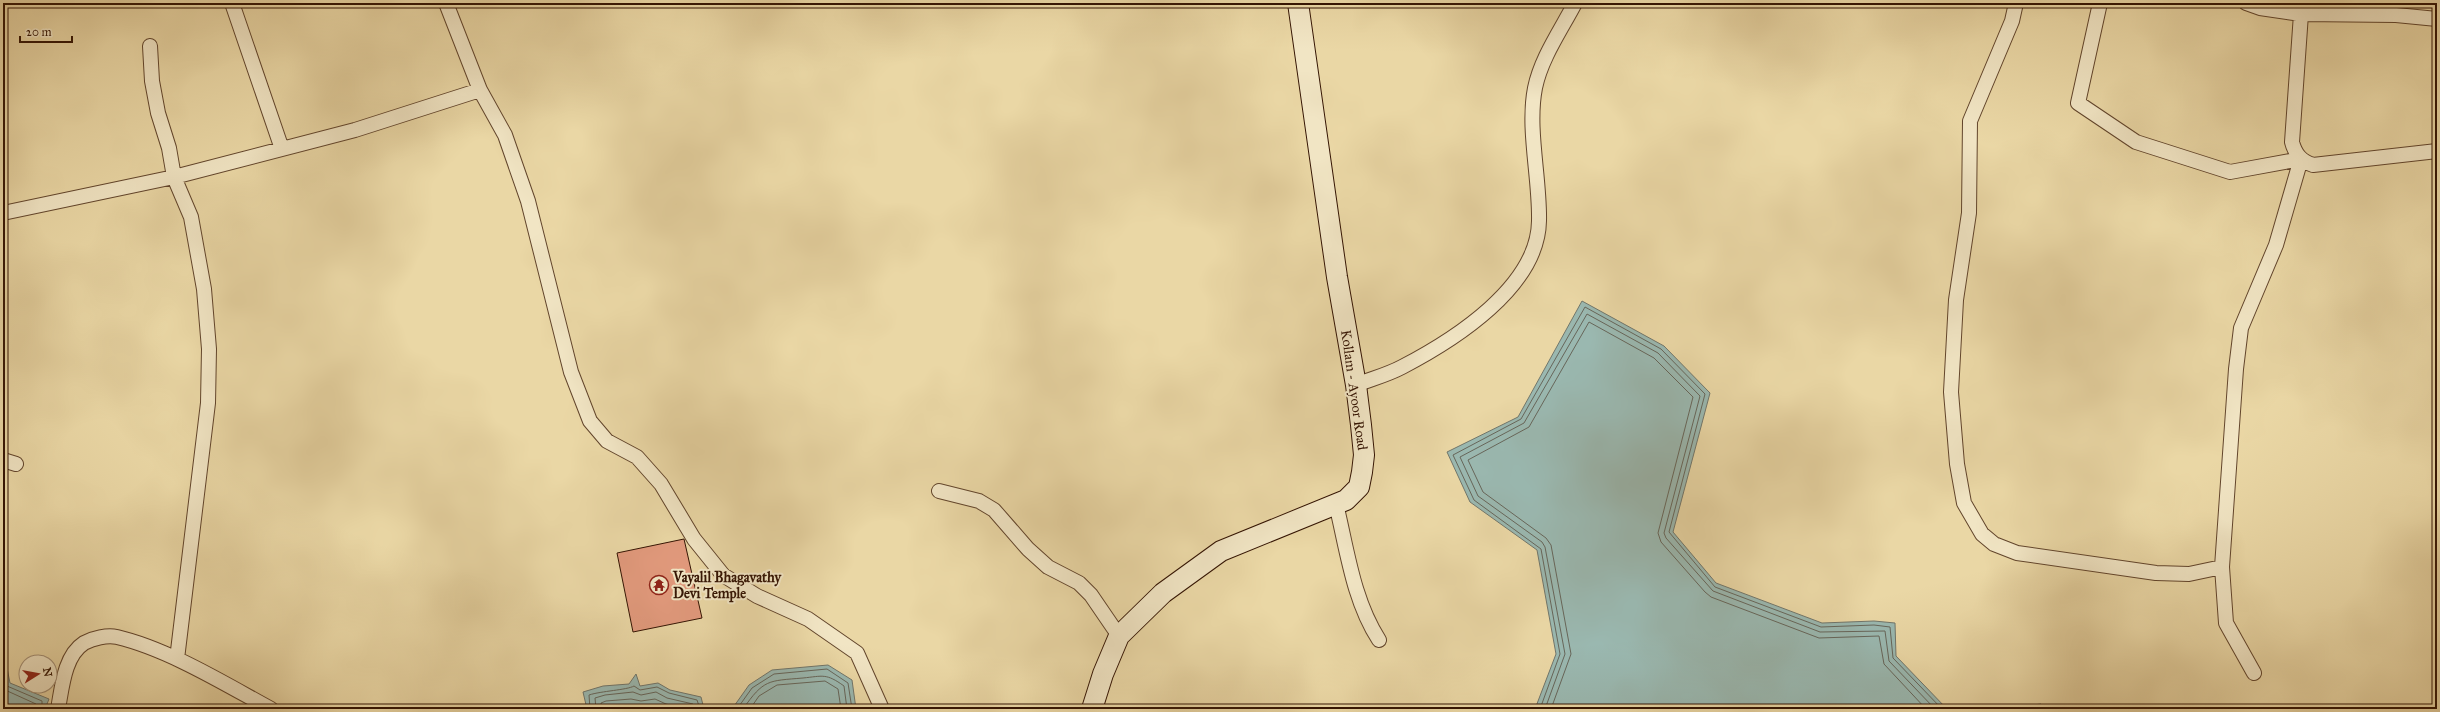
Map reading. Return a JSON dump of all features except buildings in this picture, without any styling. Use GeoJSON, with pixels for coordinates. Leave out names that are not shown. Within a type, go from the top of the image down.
{"type":"FeatureCollection","features":[{"type":"Feature","properties":{"kind":"main road","name":"Kollam - Ayoor Road"},"geometry":{"type":"LineString","coordinates":[[1092,709],[1103,674],[1119,636],[1163,593],[1221,551],[1346,500],[1359,487],[1364,455],[1356,385],[1336,277],[1298,3]]}},
{"type":"Feature","properties":{"kind":"street"},"geometry":{"type":"LineString","coordinates":[[232,3],[282,149]]}},
{"type":"Feature","properties":{"kind":"street"},"geometry":{"type":"LineString","coordinates":[[446,3],[480,90],[505,135],[528,201],[571,372],[590,421],[607,441],[637,457],[661,484],[694,539],[723,575],[757,596],[808,619],[857,653],[882,709]]}},
{"type":"Feature","properties":{"kind":"street"},"geometry":{"type":"LineString","coordinates":[[1356,385],[1400,368],[1457,334],[1504,296],[1532,257],[1539,223],[1539,183],[1533,111],[1535,88],[1541,68],[1575,3]]}},
{"type":"Feature","properties":{"kind":"street"},"geometry":{"type":"LineString","coordinates":[[2016,3],[2012,21],[1970,121],[1969,213],[1956,300],[1951,392],[1957,464],[1964,503],[1982,534],[1994,544],[2017,553],[2156,573],[2189,574],[2222,566]]}},
{"type":"Feature","properties":{"kind":"street"},"geometry":{"type":"LineString","coordinates":[[2100,3],[2078,103],[2136,142],[2230,172],[2301,159]]}},
{"type":"Feature","properties":{"kind":"street"},"geometry":{"type":"LineString","coordinates":[[2246,3],[2260,8],[2301,14],[2396,15],[2437,19]]}},
{"type":"Feature","properties":{"kind":"street"},"geometry":{"type":"LineString","coordinates":[[2301,14],[2292,142],[2294,151],[2301,159],[2313,165],[2437,151]]}},
{"type":"Feature","properties":{"kind":"street"},"geometry":{"type":"LineString","coordinates":[[150,46],[152,81],[158,113],[169,148],[174,177],[191,217],[204,289],[209,349],[208,403],[177,659]]}},
{"type":"Feature","properties":{"kind":"street"},"geometry":{"type":"LineString","coordinates":[[3,213],[174,177],[355,130],[480,90]]}},
{"type":"Feature","properties":{"kind":"street"},"geometry":{"type":"LineString","coordinates":[[2254,673],[2226,623],[2222,566],[2236,369],[2241,328],[2276,245],[2301,159]]}},
{"type":"Feature","properties":{"kind":"street"},"geometry":{"type":"LineString","coordinates":[[938,491],[978,501],[994,510],[1028,549],[1048,567],[1079,583],[1091,595],[1119,636]]}},
{"type":"Feature","properties":{"kind":"street"},"geometry":{"type":"LineString","coordinates":[[1336,504],[1358,598],[1368,622],[1378,640]]}},
{"type":"Feature","properties":{"kind":"street"},"geometry":{"type":"LineString","coordinates":[[58,709],[70,658],[84,643],[98,637],[116,637],[177,659],[271,709]]}},
{"type":"Feature","properties":{"kind":"water"},"geometry":{"type":"Polygon","coordinates":[[[1582,301],[1664,346],[1710,393],[1673,532],[1716,583],[1822,623],[1874,621],[1895,623],[1896,656],[1947,709],[1535,709],[1556,654],[1537,550],[1470,502],[1447,452],[1518,417],[1582,301]]]}},
{"type":"Feature","properties":{"kind":"water"},"geometry":{"type":"Polygon","coordinates":[[[3,648],[10,683],[18,686],[18,694],[37,694],[49,699],[45,709],[3,709],[3,648]]]}},
{"type":"Feature","properties":{"kind":"water"},"geometry":{"type":"Polygon","coordinates":[[[828,665],[852,680],[856,709],[732,709],[749,685],[772,670],[828,665]]]}},
{"type":"Feature","properties":{"kind":"water"},"geometry":{"type":"Polygon","coordinates":[[[636,674],[640,686],[658,683],[670,690],[701,697],[704,709],[587,709],[583,692],[603,686],[629,684],[636,674]]]}},
{"type":"Feature","properties":{"kind":"water"},"geometry":{"type":"Polygon","coordinates":[[[2041,704],[2044,709],[2002,709],[2041,704]]]}},
{"type":"Feature","properties":{"kind":"place","name":"Vayalil Bhagavathy Devi Temple"},"geometry":{"type":"Point","coordinates":[659,585]}}]}
